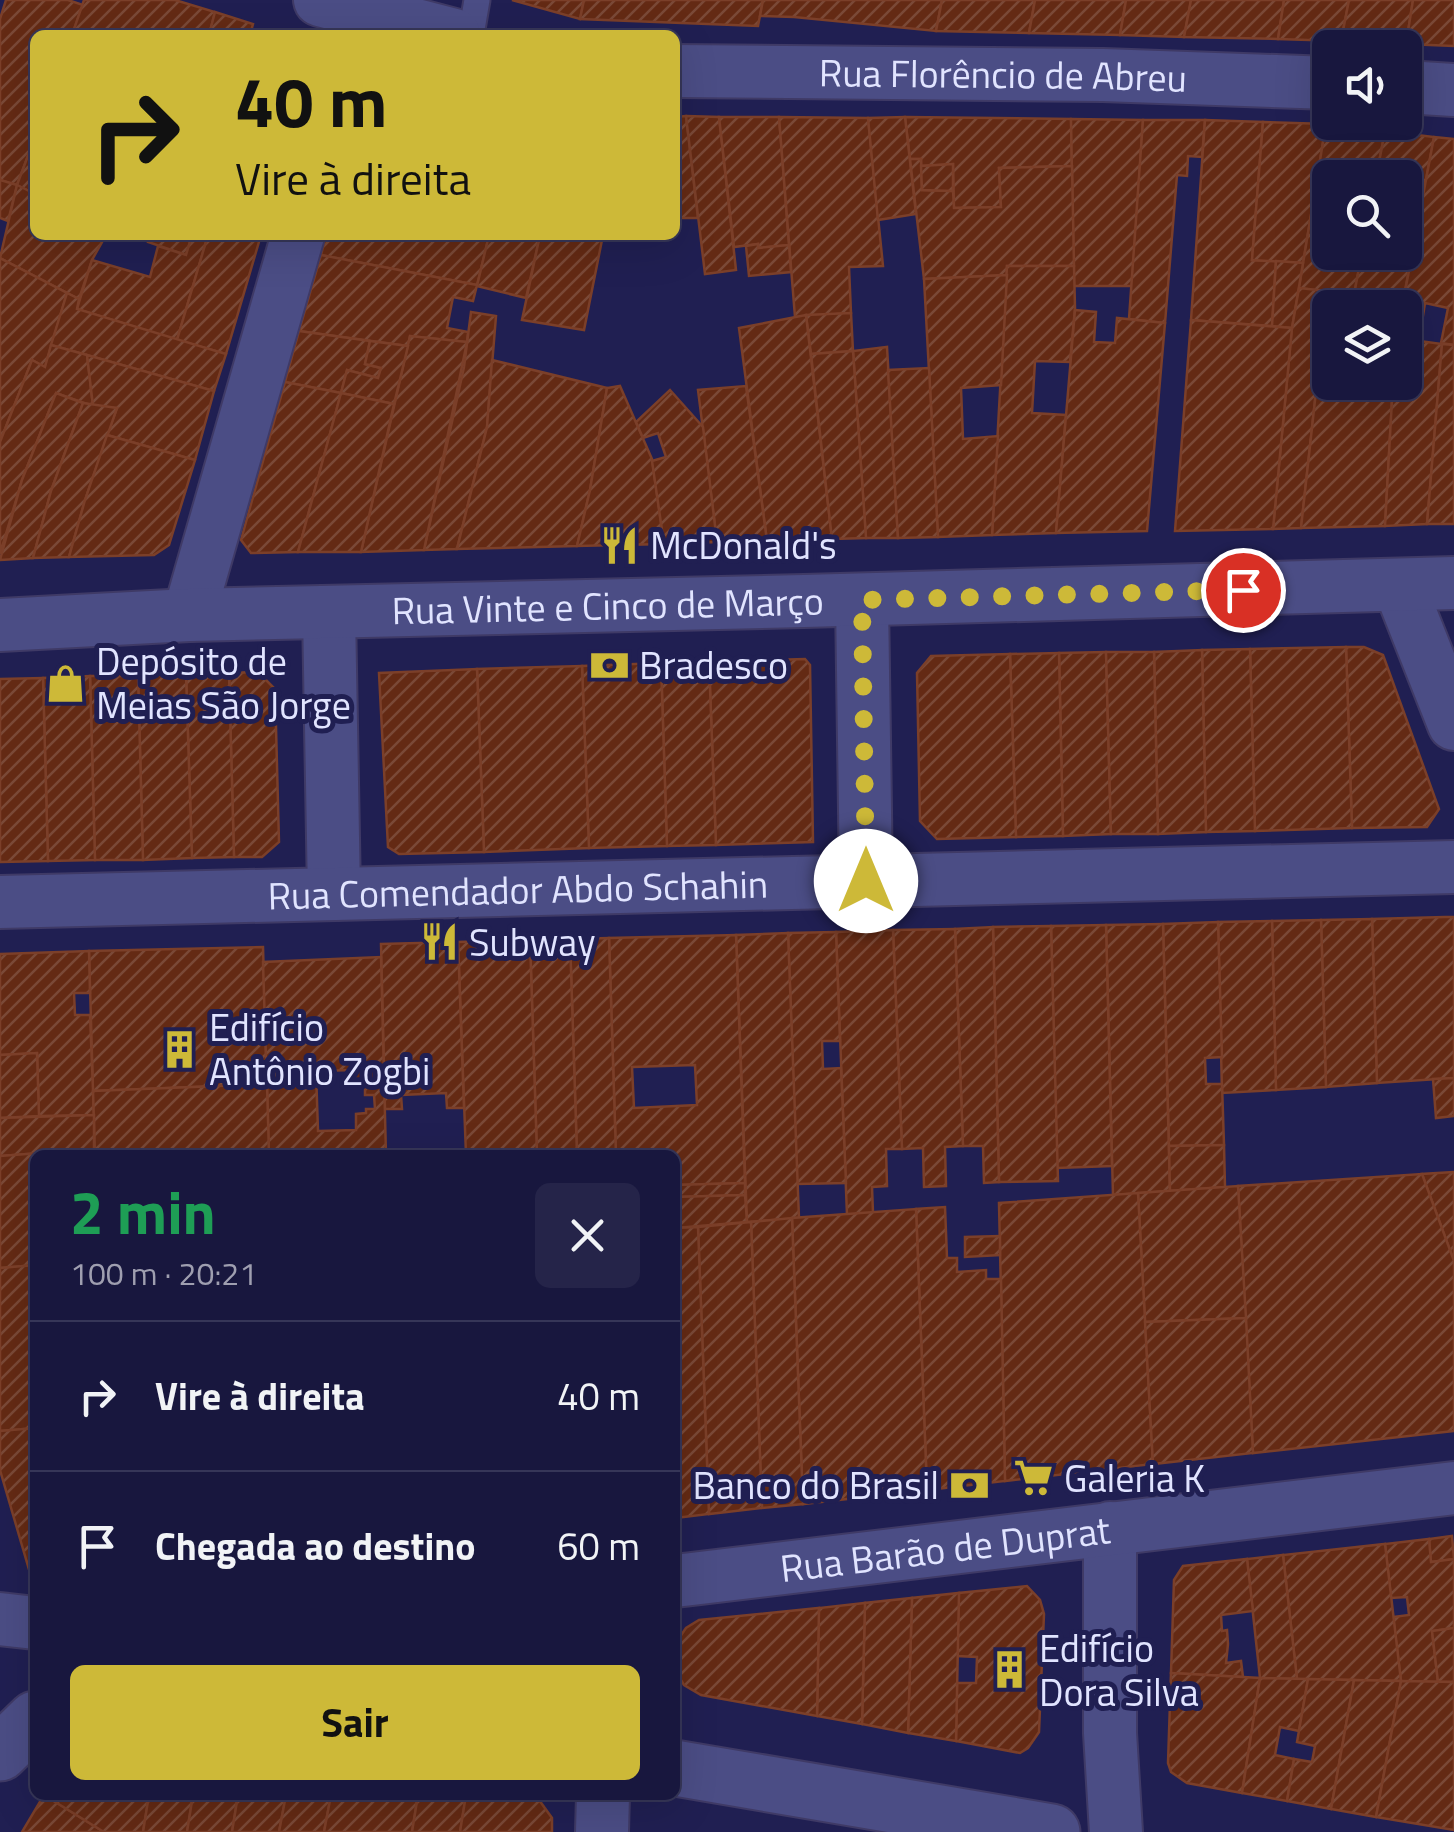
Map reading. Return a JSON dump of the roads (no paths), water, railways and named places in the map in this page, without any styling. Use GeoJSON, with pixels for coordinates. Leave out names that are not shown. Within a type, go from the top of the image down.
{"type":"FeatureCollection","features":[{"type":"Feature","properties":{"kind":"street"},"geometry":{"type":"LineString","coordinates":[[345,16],[425,30]]}},
{"type":"Feature","properties":{"kind":"street","name":"Rua Florêncio de Abreu"},"geometry":{"type":"LineString","coordinates":[[680,71],[1104,75],[1312,82]]}},
{"type":"Feature","properties":{"kind":"street"},"geometry":{"type":"LineString","coordinates":[[1422,88],[1454,90]]}},
{"type":"Feature","properties":{"kind":"street"},"geometry":{"type":"LineString","coordinates":[[189,615],[297,240]]}},
{"type":"Feature","properties":{"kind":"street","name":"Rua Vinte e Cinco de Março"},"geometry":{"type":"LineString","coordinates":[[0,625],[189,615],[1454,583]]}},
{"type":"Feature","properties":{"kind":"street"},"geometry":{"type":"LineString","coordinates":[[1399,585],[1454,724]]}},
{"type":"Feature","properties":{"kind":"street"},"geometry":{"type":"LineString","coordinates":[[862,600],[866,881]]}},
{"type":"Feature","properties":{"kind":"street"},"geometry":{"type":"LineString","coordinates":[[329,612],[334,894]]}},
{"type":"Feature","properties":{"kind":"street","name":"Rua Comendador Abdo Schahin"},"geometry":{"type":"LineString","coordinates":[[0,902],[1454,866]]}},
{"type":"Feature","properties":{"kind":"street","name":"Rua Barão de Duprat"},"geometry":{"type":"LineString","coordinates":[[680,1579],[1454,1488]]}},
{"type":"Feature","properties":{"kind":"street"},"geometry":{"type":"LineString","coordinates":[[1110,1528],[1110,1733],[1116,1832]]}},
{"type":"Feature","properties":{"kind":"street"},"geometry":{"type":"LineString","coordinates":[[0,1619],[30,1622]]}},
{"type":"Feature","properties":{"kind":"street"},"geometry":{"type":"LineString","coordinates":[[0,1753],[30,1724]]}},
{"type":"Feature","properties":{"kind":"street"},"geometry":{"type":"LineString","coordinates":[[680,1769],[1052,1832]]}},
{"type":"Feature","properties":{"kind":"street"},"geometry":{"type":"LineString","coordinates":[[602,1832],[603,1800]]}},
{"type":"Feature","properties":{"kind":"lane"},"geometry":{"type":"LineString","coordinates":[[472,30],[478,0]]}},
{"type":"Feature","properties":{"kind":"place","name":"McDonald's"},"geometry":{"type":"Point","coordinates":[620,545]}},
{"type":"Feature","properties":{"kind":"place","name":"Bradesco"},"geometry":{"type":"Point","coordinates":[609,665]}},
{"type":"Feature","properties":{"kind":"place","name":"Depósito de Meias São Jorge"},"geometry":{"type":"Point","coordinates":[66,683]}},
{"type":"Feature","properties":{"kind":"place","name":"Subway"},"geometry":{"type":"Point","coordinates":[439,942]}},
{"type":"Feature","properties":{"kind":"place","name":"Edifício Antônio Zogbi"},"geometry":{"type":"Point","coordinates":[179,1049]}},
{"type":"Feature","properties":{"kind":"place","name":"Galeria K"},"geometry":{"type":"Point","coordinates":[1034,1478]}},
{"type":"Feature","properties":{"kind":"place","name":"Banco do Brasil"},"geometry":{"type":"Point","coordinates":[969,1485]}},
{"type":"Feature","properties":{"kind":"place","name":"Edifício Dora Silva"},"geometry":{"type":"Point","coordinates":[1009,1670]}}]}
